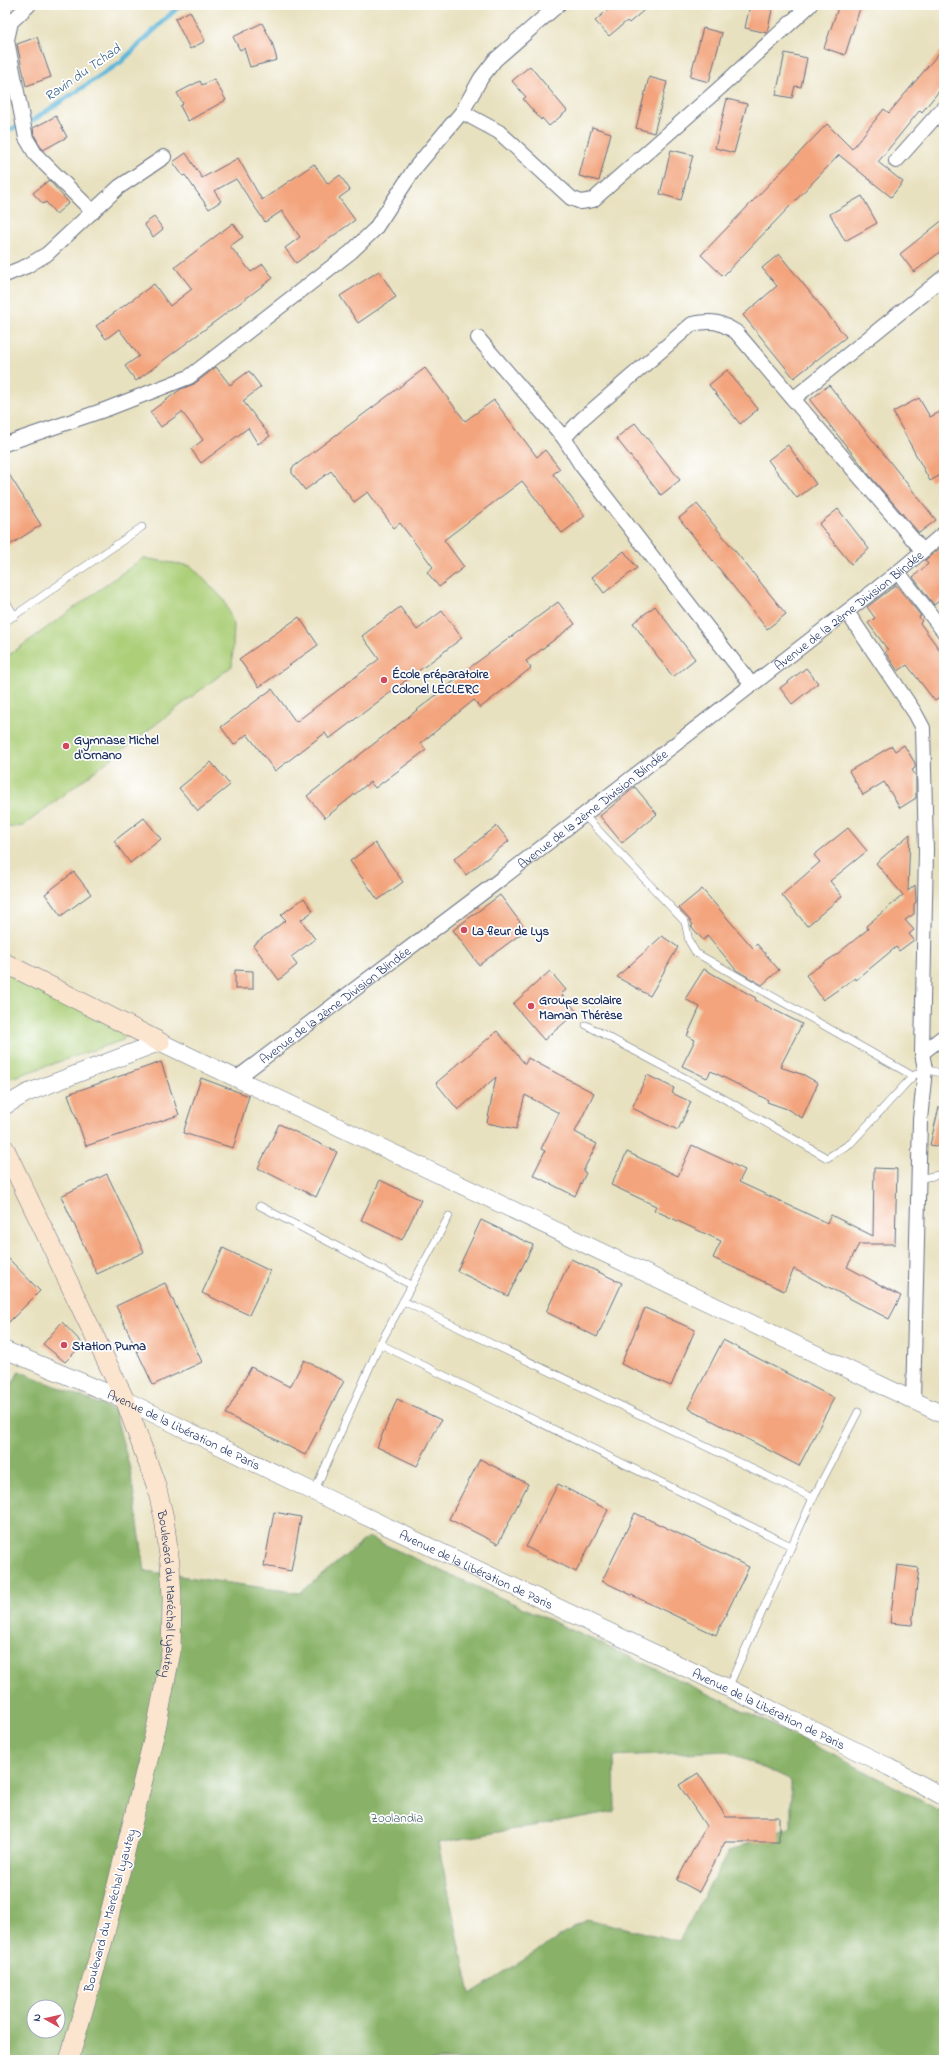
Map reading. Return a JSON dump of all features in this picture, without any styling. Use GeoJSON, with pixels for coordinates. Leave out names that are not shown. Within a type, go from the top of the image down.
{"type":"FeatureCollection","features":[{"type":"Feature","properties":{"kind":"main road"},"geometry":{"type":"LineString","coordinates":[[5,963],[160,1042]]}},
{"type":"Feature","properties":{"kind":"main road","name":"Boulevard du Maréchal Lyautey"},"geometry":{"type":"LineString","coordinates":[[5,1149],[125,1400],[156,1485],[164,1518],[172,1597],[170,1652],[155,1732],[103,1941],[69,2060]]}},
{"type":"Feature","properties":{"kind":"street"},"geometry":{"type":"LineString","coordinates":[[29,5],[11,22],[7,40],[26,138],[36,155],[93,212]]}},
{"type":"Feature","properties":{"kind":"street"},"geometry":{"type":"LineString","coordinates":[[5,444],[189,378],[352,252],[375,229],[415,168],[462,112],[481,78],[495,60],[558,5]]}},
{"type":"Feature","properties":{"kind":"street"},"geometry":{"type":"LineString","coordinates":[[462,112],[499,132],[571,198],[581,202],[593,200],[722,86],[810,5]]}},
{"type":"Feature","properties":{"kind":"street"},"geometry":{"type":"LineString","coordinates":[[896,161],[944,107]]}},
{"type":"Feature","properties":{"kind":"street"},"geometry":{"type":"LineString","coordinates":[[5,275],[27,266],[46,254],[119,187],[164,157]]}},
{"type":"Feature","properties":{"kind":"street"},"geometry":{"type":"LineString","coordinates":[[793,399],[944,277]]}},
{"type":"Feature","properties":{"kind":"street"},"geometry":{"type":"LineString","coordinates":[[564,438],[582,419],[692,324],[704,321],[720,322],[736,332],[922,550]]}},
{"type":"Feature","properties":{"kind":"street"},"geometry":{"type":"LineString","coordinates":[[478,338],[564,438],[581,465],[752,685]]}},
{"type":"Feature","properties":{"kind":"street","name":"Avenue de la 2ème Division Blindée"},"geometry":{"type":"LineString","coordinates":[[237,1078],[584,815],[898,572],[922,550],[944,533]]}},
{"type":"Feature","properties":{"kind":"street"},"geometry":{"type":"LineString","coordinates":[[898,572],[944,632]]}},
{"type":"Feature","properties":{"kind":"street"},"geometry":{"type":"LineString","coordinates":[[846,612],[922,728],[926,850],[922,1053],[919,1073],[920,1120],[913,1400]]}},
{"type":"Feature","properties":{"kind":"street"},"geometry":{"type":"LineString","coordinates":[[922,1053],[944,1036]]}},
{"type":"Feature","properties":{"kind":"street"},"geometry":{"type":"LineString","coordinates":[[5,1106],[27,1093],[160,1042],[944,1415]]}},
{"type":"Feature","properties":{"kind":"street"},"geometry":{"type":"LineString","coordinates":[[5,1096],[27,1093]]}},
{"type":"Feature","properties":{"kind":"street","name":"Avenue de la Libération de Paris"},"geometry":{"type":"LineString","coordinates":[[5,1350],[125,1400],[314,1492],[728,1688],[889,1767],[944,1797]]}},
{"type":"Feature","properties":{"kind":"lane"},"geometry":{"type":"LineString","coordinates":[[5,622],[142,527]]}},
{"type":"Feature","properties":{"kind":"lane"},"geometry":{"type":"LineString","coordinates":[[5,600],[15,616]]}},
{"type":"Feature","properties":{"kind":"lane"},"geometry":{"type":"LineString","coordinates":[[584,815],[685,922],[689,941],[696,953],[919,1073],[944,1074]]}},
{"type":"Feature","properties":{"kind":"lane"},"geometry":{"type":"LineString","coordinates":[[586,1025],[721,1097],[826,1158],[851,1143],[919,1073]]}},
{"type":"Feature","properties":{"kind":"lane"},"geometry":{"type":"LineString","coordinates":[[918,1179],[944,1174]]}},
{"type":"Feature","properties":{"kind":"lane"},"geometry":{"type":"LineString","coordinates":[[260,1206],[411,1285]]}},
{"type":"Feature","properties":{"kind":"lane"},"geometry":{"type":"LineString","coordinates":[[314,1492],[380,1344],[449,1216]]}},
{"type":"Feature","properties":{"kind":"lane"},"geometry":{"type":"LineString","coordinates":[[403,1301],[813,1498]]}},
{"type":"Feature","properties":{"kind":"lane"},"geometry":{"type":"LineString","coordinates":[[380,1344],[791,1546]]}},
{"type":"Feature","properties":{"kind":"lane"},"geometry":{"type":"LineString","coordinates":[[728,1688],[813,1498],[858,1412]]}},
{"type":"Feature","properties":{"kind":"green space","name":"Gymnase Michel d'Ornano"},"geometry":{"type":"Polygon","coordinates":[[[143,558],[191,566],[224,600],[234,625],[232,666],[23,826],[5,828],[5,658],[143,558]]]}},
{"type":"Feature","properties":{"kind":"green space"},"geometry":{"type":"Polygon","coordinates":[[[5,972],[127,1031],[123,1040],[5,1080],[5,972]]]}},
{"type":"Feature","properties":{"kind":"green space","name":"Zoolandia"},"geometry":{"type":"Polygon","coordinates":[[[19,1371],[114,1410],[130,1469],[145,1571],[300,1593],[368,1537],[730,1704],[802,1739],[944,1813],[944,2060],[5,2060],[5,1398],[19,1371]],[[728,1751],[614,1756],[615,1811],[438,1843],[470,1994],[588,1919],[679,1941],[729,1851],[791,1827],[791,1781],[728,1751]]]}},
{"type":"Feature","properties":{"kind":"building"},"geometry":{"type":"Polygon","coordinates":[[[613,5],[650,5],[629,23],[627,21],[609,36],[595,21],[613,5]]]}},
{"type":"Feature","properties":{"kind":"building"},"geometry":{"type":"Polygon","coordinates":[[[750,5],[773,5],[767,33],[745,28],[750,5]]]}},
{"type":"Feature","properties":{"kind":"building"},"geometry":{"type":"Polygon","coordinates":[[[839,5],[861,5],[845,55],[824,48],[839,5]]]}},
{"type":"Feature","properties":{"kind":"building"},"geometry":{"type":"Polygon","coordinates":[[[190,11],[205,41],[190,49],[175,19],[190,11]]]}},
{"type":"Feature","properties":{"kind":"building"},"geometry":{"type":"Polygon","coordinates":[[[262,23],[272,42],[277,60],[250,67],[244,48],[240,50],[233,37],[262,23]]]}},
{"type":"Feature","properties":{"kind":"building"},"geometry":{"type":"Polygon","coordinates":[[[703,28],[722,33],[709,82],[690,77],[703,28]]]}},
{"type":"Feature","properties":{"kind":"building"},"geometry":{"type":"Polygon","coordinates":[[[37,37],[51,77],[26,86],[17,44],[37,37]]]}},
{"type":"Feature","properties":{"kind":"building"},"geometry":{"type":"Polygon","coordinates":[[[944,47],[944,85],[922,112],[920,110],[878,162],[903,182],[891,197],[839,155],[723,276],[701,255],[827,124],[852,149],[884,109],[889,113],[944,47]]]}},
{"type":"Feature","properties":{"kind":"building"},"geometry":{"type":"Polygon","coordinates":[[[785,53],[807,58],[801,87],[795,86],[792,98],[776,95],[785,53]]]}},
{"type":"Feature","properties":{"kind":"building"},"geometry":{"type":"Polygon","coordinates":[[[530,66],[567,111],[549,126],[542,118],[541,120],[523,99],[526,97],[512,81],[530,66]]]}},
{"type":"Feature","properties":{"kind":"building"},"geometry":{"type":"Polygon","coordinates":[[[649,77],[667,82],[654,133],[636,128],[649,77]]]}},
{"type":"Feature","properties":{"kind":"building"},"geometry":{"type":"Polygon","coordinates":[[[214,79],[226,100],[188,121],[180,106],[183,104],[177,93],[200,81],[202,85],[214,79]]]}},
{"type":"Feature","properties":{"kind":"building"},"geometry":{"type":"Polygon","coordinates":[[[727,99],[747,104],[734,153],[715,148],[727,99]]]}},
{"type":"Feature","properties":{"kind":"building"},"geometry":{"type":"Polygon","coordinates":[[[56,116],[67,137],[43,150],[34,135],[33,128],[56,116]]]}},
{"type":"Feature","properties":{"kind":"building"},"geometry":{"type":"Polygon","coordinates":[[[592,127],[611,133],[599,181],[579,176],[592,127]]]}},
{"type":"Feature","properties":{"kind":"building"},"geometry":{"type":"Polygon","coordinates":[[[671,150],[693,155],[681,200],[660,194],[671,150]]]}},
{"type":"Feature","properties":{"kind":"building"},"geometry":{"type":"Polygon","coordinates":[[[186,153],[202,178],[238,158],[262,200],[314,164],[328,184],[340,175],[350,190],[339,198],[355,220],[296,263],[285,248],[300,237],[282,211],[265,222],[236,179],[214,191],[221,201],[209,209],[185,175],[183,176],[173,162],[186,153]]]}},
{"type":"Feature","properties":{"kind":"building"},"geometry":{"type":"Polygon","coordinates":[[[49,180],[69,203],[56,214],[46,202],[43,204],[33,193],[49,180]]]}},
{"type":"Feature","properties":{"kind":"building"},"geometry":{"type":"Polygon","coordinates":[[[862,196],[877,223],[845,241],[830,214],[862,196]]]}},
{"type":"Feature","properties":{"kind":"building"},"geometry":{"type":"Polygon","coordinates":[[[154,217],[163,229],[153,237],[144,224],[154,217]]]}},
{"type":"Feature","properties":{"kind":"building"},"geometry":{"type":"Polygon","coordinates":[[[944,219],[944,249],[914,272],[900,254],[944,219]]]}},
{"type":"Feature","properties":{"kind":"building"},"geometry":{"type":"Polygon","coordinates":[[[233,223],[243,237],[230,246],[251,272],[263,264],[273,278],[136,381],[125,366],[139,356],[119,329],[106,339],[96,326],[154,284],[170,306],[192,289],[175,267],[233,223]]]}},
{"type":"Feature","properties":{"kind":"building"},"geometry":{"type":"Polygon","coordinates":[[[779,254],[846,337],[794,378],[743,315],[777,286],[762,268],[779,254]]]}},
{"type":"Feature","properties":{"kind":"building"},"geometry":{"type":"Polygon","coordinates":[[[379,271],[396,297],[358,323],[340,296],[379,271]]]}},
{"type":"Feature","properties":{"kind":"building"},"geometry":{"type":"Polygon","coordinates":[[[216,367],[230,385],[249,371],[261,387],[243,401],[270,436],[258,444],[248,428],[201,463],[191,449],[203,440],[182,412],[161,427],[150,412],[181,389],[194,384],[216,367]]]}},
{"type":"Feature","properties":{"kind":"building"},"geometry":{"type":"Polygon","coordinates":[[[425,368],[465,421],[494,400],[537,457],[545,450],[560,469],[553,474],[585,516],[562,533],[522,481],[444,540],[464,567],[439,587],[427,572],[433,567],[400,523],[394,528],[368,492],[354,502],[331,471],[305,490],[292,473],[292,468],[425,368]]]}},
{"type":"Feature","properties":{"kind":"building"},"geometry":{"type":"Polygon","coordinates":[[[727,370],[758,409],[740,424],[709,385],[727,370]]]}},
{"type":"Feature","properties":{"kind":"building"},"geometry":{"type":"Polygon","coordinates":[[[829,385],[936,520],[919,533],[870,476],[810,400],[829,385]]]}},
{"type":"Feature","properties":{"kind":"building"},"geometry":{"type":"Polygon","coordinates":[[[919,398],[930,417],[944,410],[944,473],[930,481],[893,412],[919,398]]]}},
{"type":"Feature","properties":{"kind":"building"},"geometry":{"type":"Polygon","coordinates":[[[635,423],[680,480],[661,495],[616,438],[635,423]]]}},
{"type":"Feature","properties":{"kind":"building"},"geometry":{"type":"Polygon","coordinates":[[[788,445],[816,484],[797,498],[768,460],[788,445]]]}},
{"type":"Feature","properties":{"kind":"building"},"geometry":{"type":"Polygon","coordinates":[[[5,468],[41,525],[5,548],[5,468]]]}},
{"type":"Feature","properties":{"kind":"building"},"geometry":{"type":"Polygon","coordinates":[[[697,504],[786,614],[767,629],[679,518],[697,504]]]}},
{"type":"Feature","properties":{"kind":"building"},"geometry":{"type":"Polygon","coordinates":[[[838,509],[869,549],[851,564],[819,524],[838,509]]]}},
{"type":"Feature","properties":{"kind":"building"},"geometry":{"type":"Polygon","coordinates":[[[944,545],[944,597],[934,605],[913,577],[928,564],[925,560],[944,545]]]}},
{"type":"Feature","properties":{"kind":"building"},"geometry":{"type":"Polygon","coordinates":[[[624,551],[637,568],[604,593],[592,577],[624,551]]]}},
{"type":"Feature","properties":{"kind":"building"},"geometry":{"type":"Polygon","coordinates":[[[896,585],[921,616],[919,617],[922,621],[920,623],[944,656],[944,694],[935,701],[907,665],[898,671],[885,652],[888,650],[868,623],[875,618],[867,607],[896,585]]]}},
{"type":"Feature","properties":{"kind":"building"},"geometry":{"type":"Polygon","coordinates":[[[558,602],[575,624],[526,661],[531,668],[480,708],[474,700],[421,743],[426,750],[375,788],[370,782],[325,818],[307,796],[458,678],[457,677],[558,602]]]}},
{"type":"Feature","properties":{"kind":"building"},"geometry":{"type":"Polygon","coordinates":[[[655,606],[695,659],[673,677],[633,623],[655,606]]]}},
{"type":"Feature","properties":{"kind":"building"},"geometry":{"type":"Polygon","coordinates":[[[400,607],[417,630],[442,611],[462,638],[329,739],[325,733],[275,771],[247,734],[234,745],[221,727],[272,689],[296,722],[379,659],[362,636],[400,607]]]}},
{"type":"Feature","properties":{"kind":"building"},"geometry":{"type":"Polygon","coordinates":[[[299,617],[318,645],[259,687],[239,659],[299,617]]]}},
{"type":"Feature","properties":{"kind":"building"},"geometry":{"type":"Polygon","coordinates":[[[806,668],[818,683],[792,704],[780,688],[806,668]]]}},
{"type":"Feature","properties":{"kind":"building"},"geometry":{"type":"Polygon","coordinates":[[[904,745],[915,763],[915,768],[912,770],[916,776],[916,798],[900,808],[884,782],[863,795],[849,771],[892,746],[895,751],[904,745]]]}},
{"type":"Feature","properties":{"kind":"building"},"geometry":{"type":"Polygon","coordinates":[[[211,762],[230,785],[198,811],[179,788],[211,762]]]}},
{"type":"Feature","properties":{"kind":"building"},"geometry":{"type":"Polygon","coordinates":[[[635,787],[657,814],[622,843],[600,816],[635,787]]]}},
{"type":"Feature","properties":{"kind":"building"},"geometry":{"type":"Polygon","coordinates":[[[144,818],[161,839],[130,863],[114,841],[144,818]]]}},
{"type":"Feature","properties":{"kind":"building"},"geometry":{"type":"Polygon","coordinates":[[[497,826],[509,841],[466,875],[454,859],[497,826]]]}},
{"type":"Feature","properties":{"kind":"building"},"geometry":{"type":"Polygon","coordinates":[[[848,828],[867,851],[830,881],[842,896],[807,926],[782,895],[820,862],[814,855],[848,828]]]}},
{"type":"Feature","properties":{"kind":"building"},"geometry":{"type":"Polygon","coordinates":[[[910,834],[908,891],[915,885],[916,902],[914,904],[914,914],[905,920],[914,930],[909,934],[914,940],[899,951],[896,947],[856,980],[855,978],[823,1000],[806,975],[836,955],[868,929],[866,926],[903,895],[876,863],[910,834]]]}},
{"type":"Feature","properties":{"kind":"building"},"geometry":{"type":"Polygon","coordinates":[[[375,843],[403,882],[378,900],[350,861],[375,843]]]}},
{"type":"Feature","properties":{"kind":"building"},"geometry":{"type":"Polygon","coordinates":[[[74,872],[91,894],[61,916],[45,894],[74,872]]]}},
{"type":"Feature","properties":{"kind":"building"},"geometry":{"type":"Polygon","coordinates":[[[702,889],[753,948],[757,944],[779,970],[762,985],[736,970],[708,936],[703,940],[691,926],[693,925],[689,919],[679,908],[702,889]]]}},
{"type":"Feature","properties":{"kind":"building"},"geometry":{"type":"Polygon","coordinates":[[[500,895],[526,930],[479,965],[453,930],[500,895]]]}},
{"type":"Feature","properties":{"kind":"building"},"geometry":{"type":"Polygon","coordinates":[[[304,898],[313,911],[301,920],[315,939],[291,957],[297,965],[279,980],[253,945],[286,920],[281,915],[304,898]]]}},
{"type":"Feature","properties":{"kind":"building"},"geometry":{"type":"Polygon","coordinates":[[[662,936],[678,947],[650,996],[617,977],[662,936]]]}},
{"type":"Feature","properties":{"kind":"building"},"geometry":{"type":"Polygon","coordinates":[[[704,969],[756,998],[755,1000],[802,1024],[780,1067],[804,1075],[818,1083],[802,1118],[787,1109],[767,1102],[768,1100],[711,1071],[707,1078],[682,1066],[695,1040],[687,1036],[700,1007],[685,999],[704,969]]]}},
{"type":"Feature","properties":{"kind":"building"},"geometry":{"type":"Polygon","coordinates":[[[235,970],[253,971],[253,989],[235,989],[235,970]]]}},
{"type":"Feature","properties":{"kind":"building","name":"Groupe scolaire Maman Thérèse"},"geometry":{"type":"Polygon","coordinates":[[[550,971],[566,990],[561,994],[577,1012],[544,1040],[513,1004],[550,971]]]}},
{"type":"Feature","properties":{"kind":"building"},"geometry":{"type":"Polygon","coordinates":[[[497,1031],[525,1064],[528,1058],[594,1093],[575,1132],[597,1144],[583,1171],[586,1173],[575,1196],[533,1175],[545,1151],[541,1149],[559,1113],[525,1095],[516,1129],[487,1123],[496,1077],[458,1110],[436,1083],[497,1031]]]}},
{"type":"Feature","properties":{"kind":"building"},"geometry":{"type":"Polygon","coordinates":[[[161,1062],[179,1115],[86,1146],[68,1094],[161,1062]]]}},
{"type":"Feature","properties":{"kind":"building"},"geometry":{"type":"Polygon","coordinates":[[[647,1075],[674,1088],[672,1093],[691,1102],[678,1130],[632,1108],[647,1075]]]}},
{"type":"Feature","properties":{"kind":"building"},"geometry":{"type":"Polygon","coordinates":[[[201,1078],[249,1096],[233,1148],[183,1133],[201,1078]]]}},
{"type":"Feature","properties":{"kind":"building"},"geometry":{"type":"Polygon","coordinates":[[[939,1107],[944,1108],[944,1148],[930,1145],[939,1107]]]}},
{"type":"Feature","properties":{"kind":"building"},"geometry":{"type":"Polygon","coordinates":[[[279,1124],[337,1152],[316,1197],[258,1168],[279,1124]]]}},
{"type":"Feature","properties":{"kind":"building"},"geometry":{"type":"Polygon","coordinates":[[[692,1145],[745,1170],[739,1182],[827,1223],[831,1215],[873,1236],[874,1168],[897,1169],[895,1244],[859,1244],[847,1267],[901,1296],[889,1319],[794,1269],[784,1291],[713,1258],[721,1241],[654,1210],[656,1206],[611,1185],[627,1152],[678,1176],[692,1145]]]}},
{"type":"Feature","properties":{"kind":"building"},"geometry":{"type":"Polygon","coordinates":[[[107,1174],[144,1252],[97,1274],[61,1196],[107,1174]]]}},
{"type":"Feature","properties":{"kind":"building"},"geometry":{"type":"Polygon","coordinates":[[[380,1180],[421,1200],[402,1240],[361,1220],[380,1180]]]}},
{"type":"Feature","properties":{"kind":"building"},"geometry":{"type":"Polygon","coordinates":[[[481,1220],[533,1245],[508,1296],[457,1271],[481,1220]]]}},
{"type":"Feature","properties":{"kind":"building"},"geometry":{"type":"Polygon","coordinates":[[[223,1248],[270,1271],[249,1315],[202,1293],[223,1248]]]}},
{"type":"Feature","properties":{"kind":"building"},"geometry":{"type":"Polygon","coordinates":[[[5,1255],[40,1291],[5,1326],[5,1255]]]}},
{"type":"Feature","properties":{"kind":"building"},"geometry":{"type":"Polygon","coordinates":[[[571,1259],[622,1283],[597,1337],[546,1312],[571,1259]]]}},
{"type":"Feature","properties":{"kind":"building"},"geometry":{"type":"Polygon","coordinates":[[[165,1283],[202,1362],[153,1385],[116,1306],[165,1283]]]}},
{"type":"Feature","properties":{"kind":"building"},"geometry":{"type":"Polygon","coordinates":[[[645,1308],[695,1330],[671,1386],[621,1364],[645,1308]]]}},
{"type":"Feature","properties":{"kind":"building"},"geometry":{"type":"Polygon","coordinates":[[[62,1322],[83,1344],[65,1362],[43,1344],[62,1322]]]}},
{"type":"Feature","properties":{"kind":"building"},"geometry":{"type":"Polygon","coordinates":[[[723,1340],[834,1398],[799,1466],[688,1408],[723,1340]]]}},
{"type":"Feature","properties":{"kind":"building"},"geometry":{"type":"Polygon","coordinates":[[[304,1360],[344,1381],[305,1455],[226,1414],[251,1367],[290,1387],[304,1360]]]}},
{"type":"Feature","properties":{"kind":"building"},"geometry":{"type":"Polygon","coordinates":[[[397,1399],[441,1420],[417,1466],[377,1447],[397,1399]]]}},
{"type":"Feature","properties":{"kind":"building"},"geometry":{"type":"Polygon","coordinates":[[[480,1459],[528,1484],[498,1544],[449,1519],[480,1459]]]}},
{"type":"Feature","properties":{"kind":"building"},"geometry":{"type":"Polygon","coordinates":[[[558,1484],[608,1510],[576,1572],[526,1547],[558,1484]]]}},
{"type":"Feature","properties":{"kind":"building"},"geometry":{"type":"Polygon","coordinates":[[[274,1512],[301,1517],[291,1571],[264,1566],[274,1512]]]}},
{"type":"Feature","properties":{"kind":"building"},"geometry":{"type":"Polygon","coordinates":[[[635,1513],[749,1567],[716,1635],[602,1581],[635,1513]]]}},
{"type":"Feature","properties":{"kind":"building"},"geometry":{"type":"Polygon","coordinates":[[[897,1565],[919,1568],[912,1625],[890,1623],[897,1565]]]}},
{"type":"Feature","properties":{"kind":"building"},"geometry":{"type":"Polygon","coordinates":[[[698,1773],[726,1817],[779,1817],[779,1842],[725,1842],[699,1892],[677,1880],[706,1826],[679,1785],[698,1773]]]}},
{"type":"Feature","properties":{"kind":"waterway","name":"Ravin du Tchad"},"geometry":{"type":"LineString","coordinates":[[5,131],[30,122],[121,62],[177,8],[183,5]]}},
{"type":"Feature","properties":{"kind":"place","name":"École préparatoire Colonel LECLERC"},"geometry":{"type":"Point","coordinates":[384,680]}},
{"type":"Feature","properties":{"kind":"place","name":"Gymnase Michel d'Ornano"},"geometry":{"type":"Point","coordinates":[66,746]}},
{"type":"Feature","properties":{"kind":"place","name":"La fleur de Lys"},"geometry":{"type":"Point","coordinates":[464,930]}},
{"type":"Feature","properties":{"kind":"place","name":"Groupe scolaire Maman Thérèse"},"geometry":{"type":"Point","coordinates":[531,1006]}},
{"type":"Feature","properties":{"kind":"place","name":"Station Puma"},"geometry":{"type":"Point","coordinates":[64,1345]}}]}
